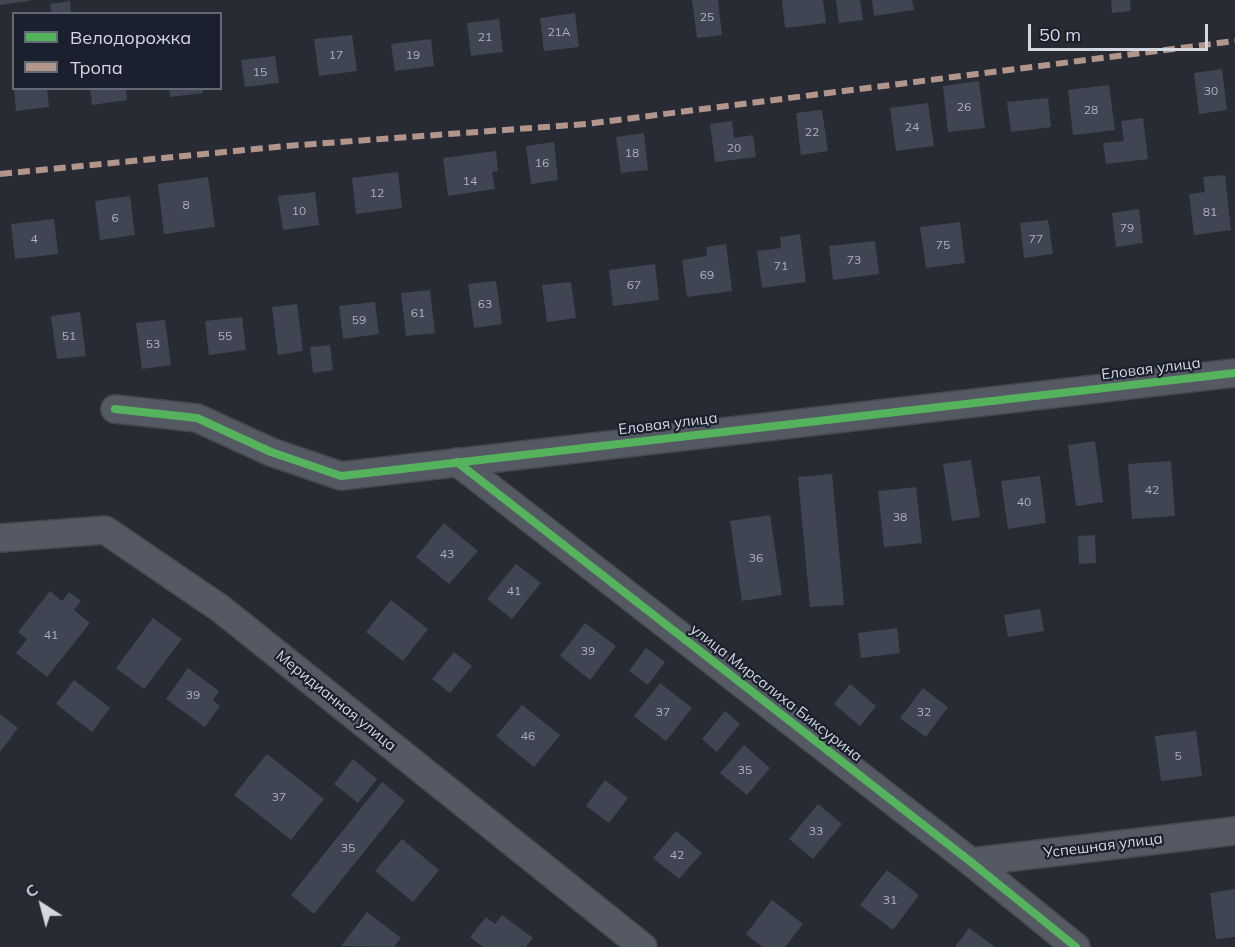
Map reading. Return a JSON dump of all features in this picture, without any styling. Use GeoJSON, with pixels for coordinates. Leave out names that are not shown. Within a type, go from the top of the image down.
{"type":"FeatureCollection","features":[{"type":"Feature","properties":{"kind":"street","name":"Еловая улица"},"geometry":{"type":"LineString","coordinates":[[115,409],[197,418],[271,452],[340,476],[1235,373]]}},
{"type":"Feature","properties":{"kind":"street","name":"улица Мирсалиха Биксурина"},"geometry":{"type":"LineString","coordinates":[[457,462],[971,862],[1076,947]]}},
{"type":"Feature","properties":{"kind":"street","name":"Меридианная улица"},"geometry":{"type":"LineString","coordinates":[[0,538],[105,530],[221,609],[643,947]]}},
{"type":"Feature","properties":{"kind":"street","name":"Успешная улица"},"geometry":{"type":"LineString","coordinates":[[971,862],[1235,831]]}},
{"type":"Feature","properties":{"kind":"building"},"geometry":{"type":"Polygon","coordinates":[[[0,0],[30,0],[30,1],[0,5],[0,0]]]}},
{"type":"Feature","properties":{"kind":"building"},"geometry":{"type":"Polygon","coordinates":[[[692,0],[718,0],[722,35],[697,38],[692,0]]]}},
{"type":"Feature","properties":{"kind":"building"},"geometry":{"type":"Polygon","coordinates":[[[782,0],[823,0],[826,23],[785,28],[782,0]]]}},
{"type":"Feature","properties":{"kind":"building"},"geometry":{"type":"Polygon","coordinates":[[[836,0],[860,0],[863,20],[839,23],[836,0]]]}},
{"type":"Feature","properties":{"kind":"building"},"geometry":{"type":"Polygon","coordinates":[[[872,0],[912,0],[914,10],[874,16],[872,0]]]}},
{"type":"Feature","properties":{"kind":"building"},"geometry":{"type":"Polygon","coordinates":[[[1111,0],[1130,0],[1131,11],[1112,13],[1111,0]]]}},
{"type":"Feature","properties":{"kind":"building"},"geometry":{"type":"Polygon","coordinates":[[[70,1],[71,12],[52,12],[50,4],[70,1]]]}},
{"type":"Feature","properties":{"kind":"building"},"geometry":{"type":"Polygon","coordinates":[[[575,13],[579,47],[544,51],[540,18],[575,13]]]}},
{"type":"Feature","properties":{"kind":"building"},"geometry":{"type":"Polygon","coordinates":[[[499,19],[503,52],[471,56],[467,23],[499,19]]]}},
{"type":"Feature","properties":{"kind":"building"},"geometry":{"type":"Polygon","coordinates":[[[352,35],[357,71],[319,76],[314,39],[352,35]]]}},
{"type":"Feature","properties":{"kind":"building"},"geometry":{"type":"Polygon","coordinates":[[[431,39],[434,66],[395,71],[391,44],[431,39]]]}},
{"type":"Feature","properties":{"kind":"building"},"geometry":{"type":"Polygon","coordinates":[[[275,56],[279,83],[245,87],[241,60],[275,56]]]}},
{"type":"Feature","properties":{"kind":"building"},"geometry":{"type":"Polygon","coordinates":[[[1222,69],[1227,110],[1199,114],[1194,73],[1222,69]]]}},
{"type":"Feature","properties":{"kind":"building"},"geometry":{"type":"Polygon","coordinates":[[[979,81],[985,128],[948,132],[943,86],[979,81]]]}},
{"type":"Feature","properties":{"kind":"building"},"geometry":{"type":"Polygon","coordinates":[[[1109,85],[1115,130],[1073,135],[1068,90],[1109,85]]]}},
{"type":"Feature","properties":{"kind":"building"},"geometry":{"type":"Polygon","coordinates":[[[14,90],[47,90],[49,107],[16,111],[14,90]]]}},
{"type":"Feature","properties":{"kind":"building"},"geometry":{"type":"Polygon","coordinates":[[[90,90],[126,90],[127,100],[92,105],[90,90]]]}},
{"type":"Feature","properties":{"kind":"building"},"geometry":{"type":"Polygon","coordinates":[[[169,90],[203,90],[203,93],[170,97],[169,90]]]}},
{"type":"Feature","properties":{"kind":"building"},"geometry":{"type":"Polygon","coordinates":[[[1048,98],[1051,127],[1011,132],[1007,102],[1048,98]]]}},
{"type":"Feature","properties":{"kind":"building"},"geometry":{"type":"Polygon","coordinates":[[[928,103],[934,146],[896,151],[890,108],[928,103]]]}},
{"type":"Feature","properties":{"kind":"building"},"geometry":{"type":"Polygon","coordinates":[[[822,110],[828,151],[801,155],[796,113],[822,110]]]}},
{"type":"Feature","properties":{"kind":"building"},"geometry":{"type":"Polygon","coordinates":[[[1143,118],[1148,159],[1106,164],[1103,143],[1124,141],[1121,121],[1143,118]]]}},
{"type":"Feature","properties":{"kind":"building"},"geometry":{"type":"Polygon","coordinates":[[[732,121],[734,138],[753,135],[756,157],[715,162],[710,124],[732,121]]]}},
{"type":"Feature","properties":{"kind":"building"},"geometry":{"type":"Polygon","coordinates":[[[644,133],[648,170],[621,173],[616,137],[644,133]]]}},
{"type":"Feature","properties":{"kind":"building"},"geometry":{"type":"Polygon","coordinates":[[[554,142],[558,180],[531,184],[526,146],[554,142]]]}},
{"type":"Feature","properties":{"kind":"building"},"geometry":{"type":"Polygon","coordinates":[[[496,151],[498,171],[492,172],[495,189],[448,196],[443,158],[496,151]]]}},
{"type":"Feature","properties":{"kind":"building"},"geometry":{"type":"Polygon","coordinates":[[[398,172],[402,208],[356,214],[352,178],[398,172]]]}},
{"type":"Feature","properties":{"kind":"building"},"geometry":{"type":"Polygon","coordinates":[[[1225,175],[1231,230],[1194,235],[1189,194],[1205,192],[1203,177],[1225,175]]]}},
{"type":"Feature","properties":{"kind":"building"},"geometry":{"type":"Polygon","coordinates":[[[208,177],[215,227],[164,234],[158,184],[208,177]]]}},
{"type":"Feature","properties":{"kind":"building"},"geometry":{"type":"Polygon","coordinates":[[[315,192],[319,225],[283,230],[278,196],[315,192]]]}},
{"type":"Feature","properties":{"kind":"building"},"geometry":{"type":"Polygon","coordinates":[[[130,196],[135,235],[100,240],[95,201],[130,196]]]}},
{"type":"Feature","properties":{"kind":"building"},"geometry":{"type":"Polygon","coordinates":[[[1139,209],[1143,243],[1116,247],[1112,213],[1139,209]]]}},
{"type":"Feature","properties":{"kind":"building"},"geometry":{"type":"Polygon","coordinates":[[[54,219],[58,254],[15,259],[11,224],[54,219]]]}},
{"type":"Feature","properties":{"kind":"building"},"geometry":{"type":"Polygon","coordinates":[[[1048,220],[1053,254],[1024,258],[1020,223],[1048,220]]]}},
{"type":"Feature","properties":{"kind":"building"},"geometry":{"type":"Polygon","coordinates":[[[960,222],[965,263],[926,268],[920,227],[960,222]]]}},
{"type":"Feature","properties":{"kind":"building"},"geometry":{"type":"Polygon","coordinates":[[[800,234],[806,282],[762,288],[757,251],[781,248],[780,237],[800,234]]]}},
{"type":"Feature","properties":{"kind":"building"},"geometry":{"type":"Polygon","coordinates":[[[875,241],[879,274],[833,280],[829,246],[875,241]]]}},
{"type":"Feature","properties":{"kind":"building"},"geometry":{"type":"Polygon","coordinates":[[[726,244],[732,291],[687,297],[682,260],[707,256],[706,247],[726,244]]]}},
{"type":"Feature","properties":{"kind":"building"},"geometry":{"type":"Polygon","coordinates":[[[655,264],[659,300],[613,306],[609,270],[655,264]]]}},
{"type":"Feature","properties":{"kind":"building"},"geometry":{"type":"Polygon","coordinates":[[[496,281],[502,324],[474,328],[468,284],[496,281]]]}},
{"type":"Feature","properties":{"kind":"building"},"geometry":{"type":"Polygon","coordinates":[[[571,282],[576,318],[547,322],[542,285],[571,282]]]}},
{"type":"Feature","properties":{"kind":"building"},"geometry":{"type":"Polygon","coordinates":[[[430,290],[435,333],[406,336],[401,293],[430,290]]]}},
{"type":"Feature","properties":{"kind":"building"},"geometry":{"type":"Polygon","coordinates":[[[375,302],[379,334],[343,339],[339,306],[375,302]]]}},
{"type":"Feature","properties":{"kind":"building"},"geometry":{"type":"Polygon","coordinates":[[[297,304],[303,351],[278,355],[272,307],[297,304]]]}},
{"type":"Feature","properties":{"kind":"building"},"geometry":{"type":"Polygon","coordinates":[[[80,312],[86,356],[57,359],[51,316],[80,312]]]}},
{"type":"Feature","properties":{"kind":"building"},"geometry":{"type":"Polygon","coordinates":[[[242,317],[246,350],[209,355],[205,321],[242,317]]]}},
{"type":"Feature","properties":{"kind":"building"},"geometry":{"type":"Polygon","coordinates":[[[165,320],[171,365],[142,369],[136,323],[165,320]]]}},
{"type":"Feature","properties":{"kind":"building"},"geometry":{"type":"Polygon","coordinates":[[[330,345],[333,370],[313,373],[310,347],[330,345]]]}},
{"type":"Feature","properties":{"kind":"building"},"geometry":{"type":"Polygon","coordinates":[[[1095,441],[1103,502],[1076,506],[1068,445],[1095,441]]]}},
{"type":"Feature","properties":{"kind":"building"},"geometry":{"type":"Polygon","coordinates":[[[971,460],[980,517],[952,521],[943,464],[971,460]]]}},
{"type":"Feature","properties":{"kind":"building"},"geometry":{"type":"Polygon","coordinates":[[[1171,461],[1175,516],[1132,519],[1128,464],[1171,461]]]}},
{"type":"Feature","properties":{"kind":"building"},"geometry":{"type":"Polygon","coordinates":[[[832,474],[844,605],[810,607],[798,477],[832,474]]]}},
{"type":"Feature","properties":{"kind":"building"},"geometry":{"type":"Polygon","coordinates":[[[1040,476],[1046,523],[1008,529],[1001,481],[1040,476]]]}},
{"type":"Feature","properties":{"kind":"building"},"geometry":{"type":"Polygon","coordinates":[[[916,487],[922,543],[884,547],[878,491],[916,487]]]}},
{"type":"Feature","properties":{"kind":"building"},"geometry":{"type":"Polygon","coordinates":[[[770,515],[782,595],[742,601],[730,521],[770,515]]]}},
{"type":"Feature","properties":{"kind":"building"},"geometry":{"type":"Polygon","coordinates":[[[444,523],[478,551],[449,584],[416,557],[444,523]]]}},
{"type":"Feature","properties":{"kind":"building"},"geometry":{"type":"Polygon","coordinates":[[[1095,535],[1096,563],[1079,564],[1078,536],[1095,535]]]}},
{"type":"Feature","properties":{"kind":"building"},"geometry":{"type":"Polygon","coordinates":[[[516,564],[541,583],[512,619],[487,599],[516,564]]]}},
{"type":"Feature","properties":{"kind":"building"},"geometry":{"type":"Polygon","coordinates":[[[50,591],[62,601],[69,592],[81,601],[74,610],[90,623],[47,677],[16,653],[27,639],[18,632],[50,591]]]}},
{"type":"Feature","properties":{"kind":"building"},"geometry":{"type":"Polygon","coordinates":[[[391,600],[428,629],[403,661],[366,632],[391,600]]]}},
{"type":"Feature","properties":{"kind":"building"},"geometry":{"type":"Polygon","coordinates":[[[1040,609],[1044,631],[1008,637],[1004,615],[1040,609]]]}},
{"type":"Feature","properties":{"kind":"building"},"geometry":{"type":"Polygon","coordinates":[[[153,618],[182,639],[144,689],[116,668],[153,618]]]}},
{"type":"Feature","properties":{"kind":"building"},"geometry":{"type":"Polygon","coordinates":[[[585,623],[616,646],[590,680],[560,656],[585,623]]]}},
{"type":"Feature","properties":{"kind":"building"},"geometry":{"type":"Polygon","coordinates":[[[897,628],[900,653],[861,658],[858,633],[897,628]]]}},
{"type":"Feature","properties":{"kind":"building"},"geometry":{"type":"Polygon","coordinates":[[[646,648],[665,662],[648,685],[629,671],[646,648]]]}},
{"type":"Feature","properties":{"kind":"building"},"geometry":{"type":"Polygon","coordinates":[[[454,652],[472,666],[450,693],[432,679],[454,652]]]}},
{"type":"Feature","properties":{"kind":"building"},"geometry":{"type":"Polygon","coordinates":[[[188,668],[219,691],[213,700],[220,706],[205,727],[166,699],[188,668]]]}},
{"type":"Feature","properties":{"kind":"building"},"geometry":{"type":"Polygon","coordinates":[[[74,680],[110,708],[92,732],[56,704],[74,680]]]}},
{"type":"Feature","properties":{"kind":"building"},"geometry":{"type":"Polygon","coordinates":[[[660,683],[692,708],[666,741],[634,716],[660,683]]]}},
{"type":"Feature","properties":{"kind":"building"},"geometry":{"type":"Polygon","coordinates":[[[850,684],[876,706],[860,726],[834,704],[850,684]]]}},
{"type":"Feature","properties":{"kind":"building"},"geometry":{"type":"Polygon","coordinates":[[[923,688],[948,707],[926,737],[900,718],[923,688]]]}},
{"type":"Feature","properties":{"kind":"building"},"geometry":{"type":"Polygon","coordinates":[[[522,705],[560,735],[534,767],[496,736],[522,705]]]}},
{"type":"Feature","properties":{"kind":"building"},"geometry":{"type":"Polygon","coordinates":[[[725,711],[740,724],[717,752],[702,739],[725,711]]]}},
{"type":"Feature","properties":{"kind":"building"},"geometry":{"type":"Polygon","coordinates":[[[0,714],[18,728],[0,752],[0,714]]]}},
{"type":"Feature","properties":{"kind":"building"},"geometry":{"type":"Polygon","coordinates":[[[1196,731],[1202,776],[1161,781],[1155,736],[1196,731]]]}},
{"type":"Feature","properties":{"kind":"building"},"geometry":{"type":"Polygon","coordinates":[[[744,745],[770,768],[747,795],[720,773],[744,745]]]}},
{"type":"Feature","properties":{"kind":"building"},"geometry":{"type":"Polygon","coordinates":[[[267,754],[324,799],[291,840],[234,795],[267,754]]]}},
{"type":"Feature","properties":{"kind":"building"},"geometry":{"type":"Polygon","coordinates":[[[353,759],[377,779],[358,803],[334,784],[353,759]]]}},
{"type":"Feature","properties":{"kind":"building"},"geometry":{"type":"Polygon","coordinates":[[[605,780],[628,798],[609,823],[586,806],[605,780]]]}},
{"type":"Feature","properties":{"kind":"building"},"geometry":{"type":"Polygon","coordinates":[[[382,782],[405,801],[314,914],[291,895],[382,782]]]}},
{"type":"Feature","properties":{"kind":"building"},"geometry":{"type":"Polygon","coordinates":[[[818,804],[842,824],[813,859],[789,839],[818,804]]]}},
{"type":"Feature","properties":{"kind":"building"},"geometry":{"type":"Polygon","coordinates":[[[676,831],[702,853],[679,879],[653,858],[676,831]]]}},
{"type":"Feature","properties":{"kind":"building"},"geometry":{"type":"Polygon","coordinates":[[[402,839],[439,870],[413,902],[375,871],[402,839]]]}},
{"type":"Feature","properties":{"kind":"building"},"geometry":{"type":"Polygon","coordinates":[[[887,870],[919,895],[893,930],[860,905],[887,870]]]}},
{"type":"Feature","properties":{"kind":"building"},"geometry":{"type":"Polygon","coordinates":[[[1235,889],[1235,937],[1216,939],[1210,893],[1235,889]]]}},
{"type":"Feature","properties":{"kind":"building"},"geometry":{"type":"Polygon","coordinates":[[[772,900],[803,924],[785,947],[762,947],[746,934],[772,900]]]}},
{"type":"Feature","properties":{"kind":"building"},"geometry":{"type":"Polygon","coordinates":[[[367,912],[401,938],[394,947],[341,946],[367,912]]]}},
{"type":"Feature","properties":{"kind":"building"},"geometry":{"type":"Polygon","coordinates":[[[502,915],[533,938],[526,947],[483,947],[470,937],[486,917],[495,924],[502,915]]]}},
{"type":"Feature","properties":{"kind":"building"},"geometry":{"type":"Polygon","coordinates":[[[969,928],[995,947],[955,947],[969,928]]]}},
{"type":"Feature","properties":{"kind":"marked path"},"geometry":{"type":"LineString","coordinates":[[0,174],[286,146],[586,124],[1235,41]]}},
{"type":"Feature","properties":{"kind":"cycle path"},"geometry":{"type":"LineString","coordinates":[[115,409],[197,418],[271,452],[341,476],[1235,373]]}},
{"type":"Feature","properties":{"kind":"cycle path"},"geometry":{"type":"LineString","coordinates":[[457,462],[971,862],[1076,947]]}}]}
